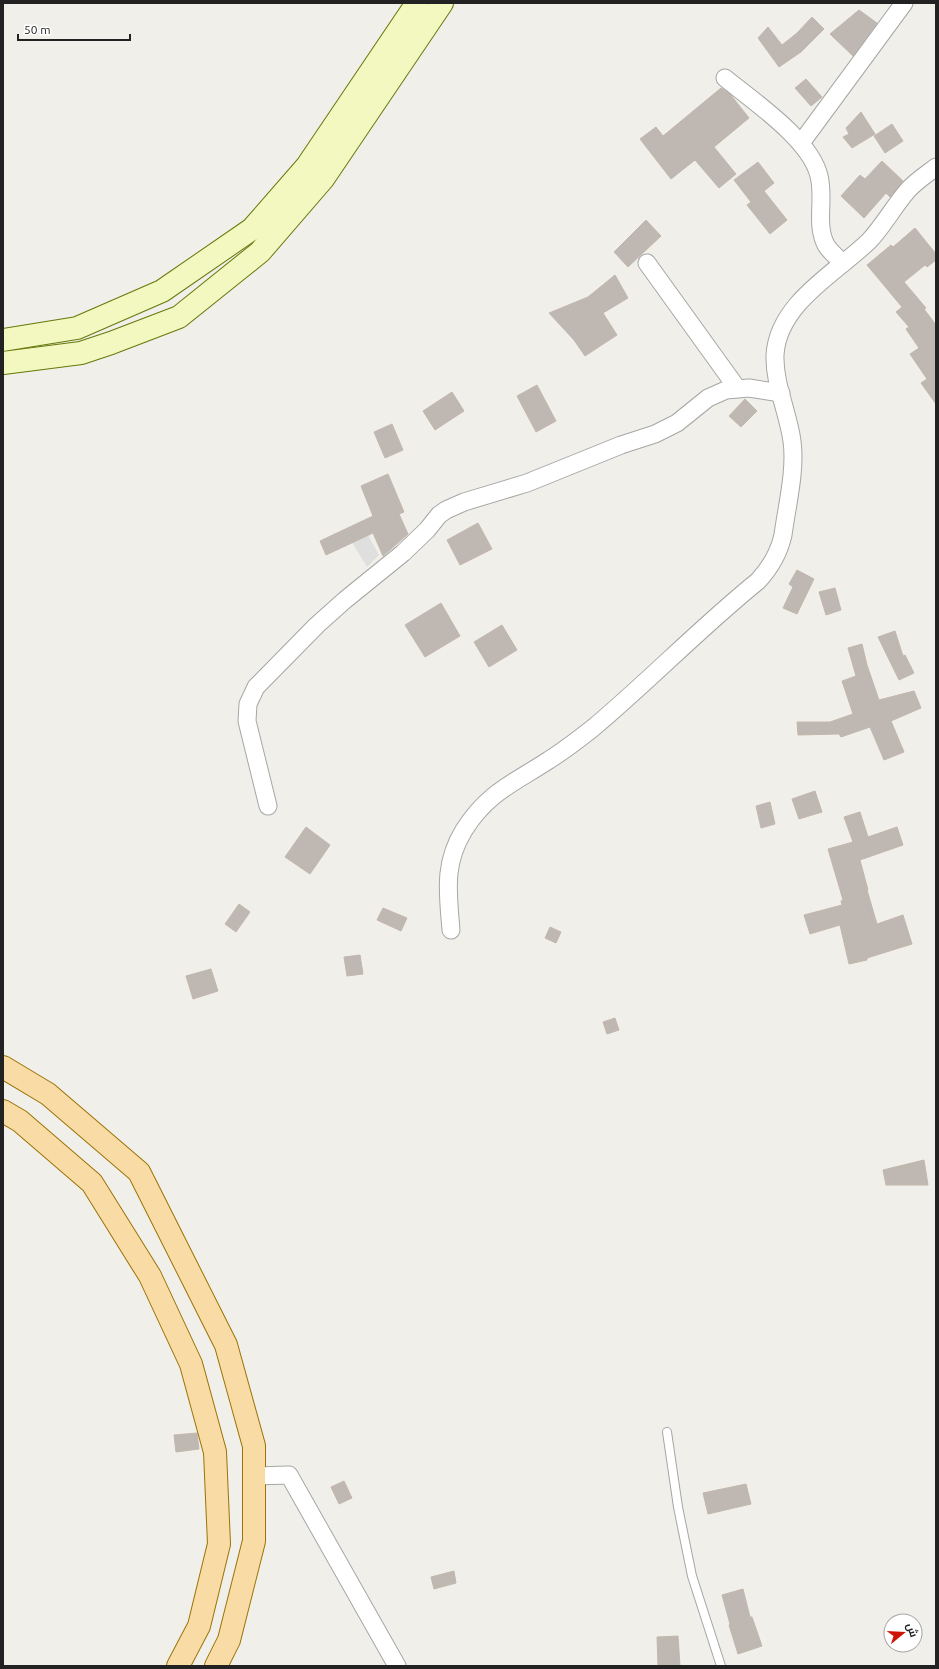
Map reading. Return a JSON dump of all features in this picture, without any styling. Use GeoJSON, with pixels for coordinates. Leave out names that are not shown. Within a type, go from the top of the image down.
{"type":"FeatureCollection","features":[{"type":"Feature","properties":{"kind":"main road"},"geometry":{"type":"LineString","coordinates":[[3,340],[77,328],[162,291],[252,229],[307,166],[417,3]]}},
{"type":"Feature","properties":{"kind":"main road"},"geometry":{"type":"LineString","coordinates":[[3,363],[81,353],[178,318],[265,248],[323,179],[442,3]]}},
{"type":"Feature","properties":{"kind":"main road"},"geometry":{"type":"LineString","coordinates":[[101,318],[111,343]]}},
{"type":"Feature","properties":{"kind":"main road"},"geometry":{"type":"LineString","coordinates":[[3,1067],[48,1094],[139,1172],[226,1346],[254,1446],[254,1541],[230,1640],[216,1666]]}},
{"type":"Feature","properties":{"kind":"main road"},"geometry":{"type":"LineString","coordinates":[[3,1111],[20,1121],[92,1182],[150,1276],[191,1364],[215,1452],[219,1544],[199,1626],[178,1666]]}},
{"type":"Feature","properties":{"kind":"street"},"geometry":{"type":"LineString","coordinates":[[801,143],[904,3]]}},
{"type":"Feature","properties":{"kind":"street"},"geometry":{"type":"LineString","coordinates":[[725,78],[792,134],[809,153],[819,176],[822,200],[820,222],[822,234],[827,246],[843,264]]}},
{"type":"Feature","properties":{"kind":"street"},"geometry":{"type":"LineString","coordinates":[[451,930],[448,887],[451,859],[464,832],[482,807],[511,783],[551,760],[593,728],[758,581],[771,566],[781,546],[792,465],[792,441],[780,393],[775,354],[784,322],[796,305],[869,240],[909,189],[936,167]]}},
{"type":"Feature","properties":{"kind":"street"},"geometry":{"type":"LineString","coordinates":[[647,263],[738,388]]}},
{"type":"Feature","properties":{"kind":"street"},"geometry":{"type":"LineString","coordinates":[[268,806],[247,721],[248,704],[251,695],[256,687],[317,625],[356,590],[403,553],[427,530],[439,515],[455,505],[527,483],[620,445],[655,434],[678,423],[708,398],[726,390],[749,388],[780,393]]}},
{"type":"Feature","properties":{"kind":"street"},"geometry":{"type":"LineString","coordinates":[[254,1476],[289,1475],[397,1666]]}},
{"type":"Feature","properties":{"kind":"lane"},"geometry":{"type":"LineString","coordinates":[[667,1432],[678,1507],[692,1576],[721,1666]]}},
{"type":"Feature","properties":{"kind":"shaded area"},"geometry":{"type":"Polygon","coordinates":[[[362,524],[379,555],[367,567],[347,534],[362,524]]]}},
{"type":"Feature","properties":{"kind":"building"},"geometry":{"type":"Polygon","coordinates":[[[859,10],[877,23],[853,56],[830,34],[859,10]]]}},
{"type":"Feature","properties":{"kind":"building"},"geometry":{"type":"Polygon","coordinates":[[[812,17],[824,29],[801,52],[779,67],[758,38],[768,27],[782,45],[797,33],[812,17]]]}},
{"type":"Feature","properties":{"kind":"building"},"geometry":{"type":"Polygon","coordinates":[[[806,79],[822,97],[811,106],[795,88],[806,79]]]}},
{"type":"Feature","properties":{"kind":"building"},"geometry":{"type":"Polygon","coordinates":[[[721,88],[730,94],[749,118],[714,147],[736,174],[719,188],[695,160],[671,179],[640,139],[656,127],[663,136],[721,88]]]}},
{"type":"Feature","properties":{"kind":"building"},"geometry":{"type":"Polygon","coordinates":[[[861,112],[875,134],[852,148],[843,137],[849,134],[846,128],[861,112]]]}},
{"type":"Feature","properties":{"kind":"building"},"geometry":{"type":"Polygon","coordinates":[[[892,124],[903,141],[885,153],[874,136],[892,124]]]}},
{"type":"Feature","properties":{"kind":"building"},"geometry":{"type":"Polygon","coordinates":[[[882,161],[903,181],[890,197],[886,193],[864,218],[841,196],[860,175],[865,179],[882,161]]]}},
{"type":"Feature","properties":{"kind":"building"},"geometry":{"type":"Polygon","coordinates":[[[758,162],[774,183],[764,191],[787,220],[770,234],[747,205],[751,202],[734,180],[758,162]]]}},
{"type":"Feature","properties":{"kind":"building"},"geometry":{"type":"Polygon","coordinates":[[[646,220],[661,236],[628,267],[614,252],[646,220]]]}},
{"type":"Feature","properties":{"kind":"building"},"geometry":{"type":"Polygon","coordinates":[[[915,228],[936,254],[936,260],[927,267],[925,265],[904,282],[926,308],[924,309],[936,325],[936,404],[921,383],[927,379],[910,354],[919,348],[906,329],[909,327],[896,312],[902,307],[867,265],[891,245],[893,247],[915,228]]]}},
{"type":"Feature","properties":{"kind":"building"},"geometry":{"type":"Polygon","coordinates":[[[615,275],[628,298],[603,313],[617,335],[585,356],[574,340],[549,313],[588,297],[615,275]]]}},
{"type":"Feature","properties":{"kind":"building"},"geometry":{"type":"Polygon","coordinates":[[[537,385],[556,421],[536,432],[517,396],[537,385]]]}},
{"type":"Feature","properties":{"kind":"building"},"geometry":{"type":"Polygon","coordinates":[[[452,392],[464,411],[435,430],[423,411],[452,392]]]}},
{"type":"Feature","properties":{"kind":"building"},"geometry":{"type":"Polygon","coordinates":[[[745,399],[757,411],[741,427],[729,416],[745,399]]]}},
{"type":"Feature","properties":{"kind":"building"},"geometry":{"type":"Polygon","coordinates":[[[392,424],[403,450],[385,458],[374,432],[392,424]]]}},
{"type":"Feature","properties":{"kind":"building"},"geometry":{"type":"Polygon","coordinates":[[[388,474],[404,512],[399,514],[408,534],[383,556],[373,533],[326,555],[320,541],[373,516],[361,486],[388,474]]]}},
{"type":"Feature","properties":{"kind":"building"},"geometry":{"type":"Polygon","coordinates":[[[478,523],[492,549],[460,565],[447,540],[478,523]]]}},
{"type":"Feature","properties":{"kind":"building"},"geometry":{"type":"Polygon","coordinates":[[[797,570],[814,579],[797,614],[783,608],[793,587],[789,584],[797,570]]]}},
{"type":"Feature","properties":{"kind":"building"},"geometry":{"type":"Polygon","coordinates":[[[835,588],[841,610],[826,615],[819,592],[835,588]]]}},
{"type":"Feature","properties":{"kind":"building"},"geometry":{"type":"Polygon","coordinates":[[[441,603],[460,636],[425,657],[405,625],[441,603]]]}},
{"type":"Feature","properties":{"kind":"building"},"geometry":{"type":"Polygon","coordinates":[[[502,625],[517,650],[489,667],[474,642],[502,625]]]}},
{"type":"Feature","properties":{"kind":"building"},"geometry":{"type":"Polygon","coordinates":[[[895,631],[903,656],[905,655],[914,673],[899,680],[878,637],[895,631]]]}},
{"type":"Feature","properties":{"kind":"building"},"geometry":{"type":"Polygon","coordinates":[[[862,644],[867,665],[879,700],[914,691],[921,708],[891,721],[904,752],[884,760],[870,727],[841,737],[839,734],[798,735],[797,722],[830,722],[853,714],[842,681],[856,676],[848,648],[862,644]]]}},
{"type":"Feature","properties":{"kind":"building"},"geometry":{"type":"Polygon","coordinates":[[[815,791],[822,812],[799,819],[792,799],[815,791]]]}},
{"type":"Feature","properties":{"kind":"building"},"geometry":{"type":"Polygon","coordinates":[[[770,802],[775,824],[761,828],[756,806],[770,802]]]}},
{"type":"Feature","properties":{"kind":"building"},"geometry":{"type":"Polygon","coordinates":[[[860,812],[868,837],[897,827],[903,845],[860,860],[877,924],[903,915],[912,944],[867,958],[867,960],[849,964],[840,925],[810,934],[804,915],[842,905],[841,901],[843,900],[828,849],[853,842],[844,817],[860,812]]]}},
{"type":"Feature","properties":{"kind":"building"},"geometry":{"type":"Polygon","coordinates":[[[306,827],[330,845],[310,874],[285,857],[306,827]]]}},
{"type":"Feature","properties":{"kind":"building"},"geometry":{"type":"Polygon","coordinates":[[[239,904],[250,912],[236,932],[225,924],[239,904]]]}},
{"type":"Feature","properties":{"kind":"building"},"geometry":{"type":"Polygon","coordinates":[[[383,908],[407,918],[401,931],[377,920],[383,908]]]}},
{"type":"Feature","properties":{"kind":"building"},"geometry":{"type":"Polygon","coordinates":[[[550,927],[561,932],[556,943],[545,938],[550,927]]]}},
{"type":"Feature","properties":{"kind":"building"},"geometry":{"type":"Polygon","coordinates":[[[360,955],[363,974],[347,976],[344,957],[360,955]]]}},
{"type":"Feature","properties":{"kind":"building"},"geometry":{"type":"Polygon","coordinates":[[[211,969],[218,991],[193,999],[186,976],[211,969]]]}},
{"type":"Feature","properties":{"kind":"building"},"geometry":{"type":"Polygon","coordinates":[[[615,1018],[619,1030],[607,1034],[603,1022],[615,1018]]]}},
{"type":"Feature","properties":{"kind":"building"},"geometry":{"type":"Polygon","coordinates":[[[924,1160],[928,1185],[886,1185],[883,1170],[924,1160]]]}},
{"type":"Feature","properties":{"kind":"building"},"geometry":{"type":"Polygon","coordinates":[[[197,1433],[199,1449],[176,1452],[174,1435],[197,1433]]]}},
{"type":"Feature","properties":{"kind":"building"},"geometry":{"type":"Polygon","coordinates":[[[344,1481],[352,1498],[339,1504],[331,1487],[344,1481]]]}},
{"type":"Feature","properties":{"kind":"building"},"geometry":{"type":"Polygon","coordinates":[[[746,1484],[751,1504],[708,1514],[703,1493],[746,1484]]]}},
{"type":"Feature","properties":{"kind":"building"},"geometry":{"type":"Polygon","coordinates":[[[454,1571],[456,1583],[434,1589],[431,1577],[454,1571]]]}},
{"type":"Feature","properties":{"kind":"building"},"geometry":{"type":"Polygon","coordinates":[[[743,1589],[750,1617],[752,1617],[762,1646],[738,1654],[722,1595],[743,1589]]]}},
{"type":"Feature","properties":{"kind":"building"},"geometry":{"type":"Polygon","coordinates":[[[678,1636],[680,1666],[658,1666],[657,1637],[678,1636]]]}}]}
